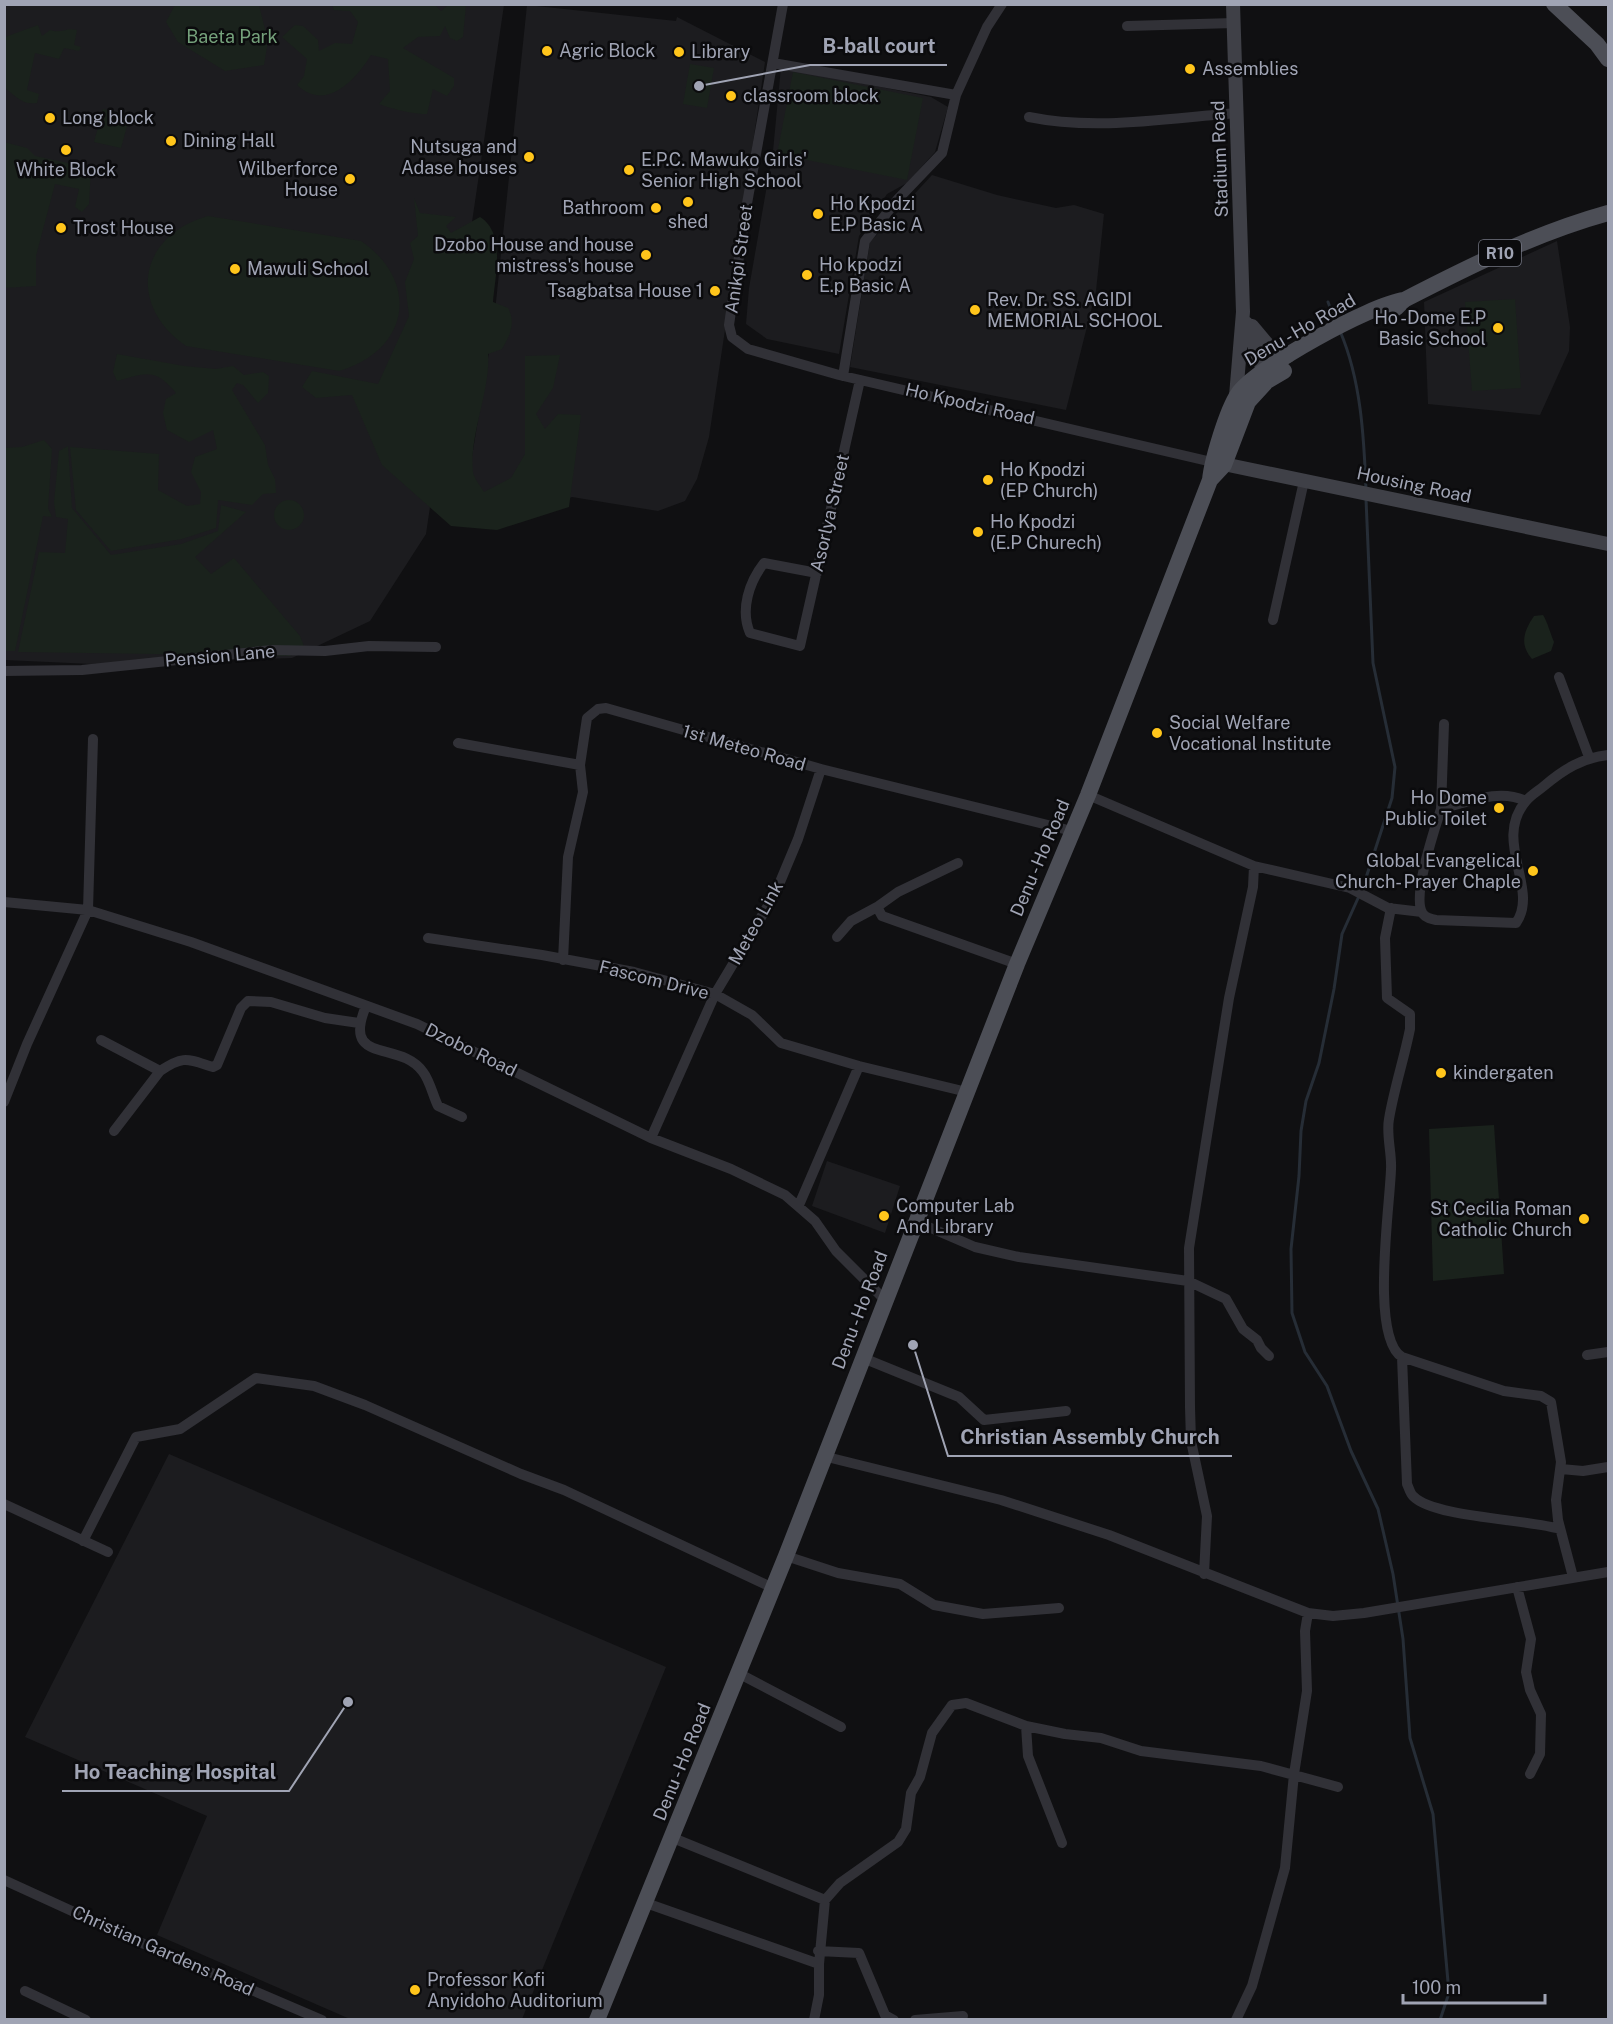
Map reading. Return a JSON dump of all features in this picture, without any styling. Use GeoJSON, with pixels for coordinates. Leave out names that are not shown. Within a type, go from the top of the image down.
{"type":"FeatureCollection","features":[{"type":"Feature","properties":{"kind":"main road","name":"Stadium Road"},"geometry":{"type":"LineString","coordinates":[[1233,4],[1244,312],[1236,396]]}},
{"type":"Feature","properties":{"kind":"main road"},"geometry":{"type":"LineString","coordinates":[[1554,4],[1598,44],[1608,58]]}},
{"type":"Feature","properties":{"kind":"main road","name":"Denu - Ho Road"},"geometry":{"type":"LineString","coordinates":[[597,2019],[673,1838],[786,1556],[823,1456],[1017,964],[1088,795],[1210,480],[1248,402],[1265,376],[1288,357],[1393,310],[1404,300],[1509,248],[1605,214]]}},
{"type":"Feature","properties":{"kind":"main road","name":"Stadium Road"},"geometry":{"type":"LineString","coordinates":[[1244,312],[1265,376]]}},
{"type":"Feature","properties":{"kind":"main road"},"geometry":{"type":"LineString","coordinates":[[1244,312],[1263,341],[1273,351],[1288,357]]}},
{"type":"Feature","properties":{"kind":"main road","name":"Denu - Ho Road"},"geometry":{"type":"LineString","coordinates":[[1218,463],[1236,396],[1265,376],[1340,333]]}},
{"type":"Feature","properties":{"kind":"main road","name":"Housing Road"},"geometry":{"type":"LineString","coordinates":[[1218,463],[1608,544]]}},
{"type":"Feature","properties":{"kind":"street","name":"Anikpi Street"},"geometry":{"type":"LineString","coordinates":[[732,337],[729,325],[742,232],[783,4]]}},
{"type":"Feature","properties":{"kind":"street"},"geometry":{"type":"LineString","coordinates":[[843,376],[864,241],[897,200],[942,153],[956,95],[987,27],[1002,4]]}},
{"type":"Feature","properties":{"kind":"street"},"geometry":{"type":"LineString","coordinates":[[1127,26],[1234,23]]}},
{"type":"Feature","properties":{"kind":"street"},"geometry":{"type":"LineString","coordinates":[[772,63],[956,95]]}},
{"type":"Feature","properties":{"kind":"street"},"geometry":{"type":"LineString","coordinates":[[1029,117],[1056,123],[1093,125],[1237,113]]}},
{"type":"Feature","properties":{"kind":"street","name":"Ho Kpodzi Road"},"geometry":{"type":"LineString","coordinates":[[732,337],[748,350],[843,376],[1218,463]]}},
{"type":"Feature","properties":{"kind":"street","name":"Asorlya Street"},"geometry":{"type":"LineString","coordinates":[[817,573],[764,563],[756,573],[748,597],[744,620],[750,633],[800,646],[817,573],[860,380]]}},
{"type":"Feature","properties":{"kind":"street"},"geometry":{"type":"LineString","coordinates":[[1273,620],[1304,481]]}},
{"type":"Feature","properties":{"kind":"street","name":"Pension Lane"},"geometry":{"type":"LineString","coordinates":[[4,670],[82,670],[272,650],[325,651],[369,646],[436,647]]}},
{"type":"Feature","properties":{"kind":"street"},"geometry":{"type":"LineString","coordinates":[[1559,677],[1589,757]]}},
{"type":"Feature","properties":{"kind":"street","name":"1st Meteo Road"},"geometry":{"type":"LineString","coordinates":[[580,765],[587,718],[598,709],[606,708],[821,769],[1072,831]]}},
{"type":"Feature","properties":{"kind":"street"},"geometry":{"type":"LineString","coordinates":[[1425,915],[1425,868],[1440,809],[1444,724]]}},
{"type":"Feature","properties":{"kind":"street"},"geometry":{"type":"LineString","coordinates":[[4,1102],[27,1044],[88,910],[93,739]]}},
{"type":"Feature","properties":{"kind":"street"},"geometry":{"type":"LineString","coordinates":[[458,743],[580,765],[583,792],[567,863],[563,960]]}},
{"type":"Feature","properties":{"kind":"street"},"geometry":{"type":"LineString","coordinates":[[1088,795],[1254,866],[1354,891],[1391,908],[1425,915],[1436,920],[1516,924],[1522,915],[1522,898],[1511,837],[1514,823],[1526,801],[1555,776],[1589,757],[1608,755]]}},
{"type":"Feature","properties":{"kind":"street","name":"Meteo Link"},"geometry":{"type":"LineString","coordinates":[[651,1138],[716,994],[775,894],[798,839],[821,769]]}},
{"type":"Feature","properties":{"kind":"street"},"geometry":{"type":"LineString","coordinates":[[1440,809],[1497,795],[1513,794],[1526,801]]}},
{"type":"Feature","properties":{"kind":"street"},"geometry":{"type":"LineString","coordinates":[[837,937],[851,921],[898,892],[958,863]]}},
{"type":"Feature","properties":{"kind":"street"},"geometry":{"type":"LineString","coordinates":[[1204,1574],[1207,1516],[1191,1441],[1189,1248],[1229,998],[1253,887],[1254,866]]}},
{"type":"Feature","properties":{"kind":"street","name":"Dzobo Road"},"geometry":{"type":"LineString","coordinates":[[4,902],[88,910],[191,942],[417,1024],[651,1138],[731,1169],[785,1195],[799,1204],[851,1268],[885,1300]]}},
{"type":"Feature","properties":{"kind":"street"},"geometry":{"type":"LineString","coordinates":[[877,907],[882,916],[1017,964]]}},
{"type":"Feature","properties":{"kind":"street"},"geometry":{"type":"LineString","coordinates":[[1391,908],[1385,938],[1388,998],[1410,1014],[1404,1058],[1389,1121],[1392,1165],[1390,1207],[1383,1264],[1385,1321],[1394,1353],[1402,1357],[1504,1391],[1548,1398],[1553,1410],[1561,1468],[1556,1500],[1560,1529],[1573,1577]]}},
{"type":"Feature","properties":{"kind":"street","name":"Fascom Drive"},"geometry":{"type":"LineString","coordinates":[[428,939],[634,972],[716,994],[752,1015],[781,1043],[859,1066],[967,1092]]}},
{"type":"Feature","properties":{"kind":"street"},"geometry":{"type":"LineString","coordinates":[[114,1131],[160,1071],[174,1061],[186,1058],[213,1067],[217,1065],[241,1008],[248,1001],[271,1002],[326,1018],[359,1023]]}},
{"type":"Feature","properties":{"kind":"street"},"geometry":{"type":"LineString","coordinates":[[366,1006],[359,1023],[358,1033],[362,1041],[370,1047],[389,1052],[423,1071],[438,1106],[462,1117]]}},
{"type":"Feature","properties":{"kind":"street"},"geometry":{"type":"LineString","coordinates":[[101,1040],[160,1071]]}},
{"type":"Feature","properties":{"kind":"street"},"geometry":{"type":"LineString","coordinates":[[799,1204],[859,1066]]}},
{"type":"Feature","properties":{"kind":"street"},"geometry":{"type":"LineString","coordinates":[[916,1222],[975,1247],[1020,1257],[1188,1281],[1226,1299],[1243,1329],[1257,1340],[1269,1356]]}},
{"type":"Feature","properties":{"kind":"street"},"geometry":{"type":"LineString","coordinates":[[1587,1354],[1608,1352]]}},
{"type":"Feature","properties":{"kind":"street"},"geometry":{"type":"LineString","coordinates":[[1402,1357],[1407,1484],[1411,1495],[1426,1504],[1495,1519],[1542,1524],[1560,1529]]}},
{"type":"Feature","properties":{"kind":"street"},"geometry":{"type":"LineString","coordinates":[[863,1358],[960,1397],[984,1420],[1065,1411]]}},
{"type":"Feature","properties":{"kind":"street"},"geometry":{"type":"LineString","coordinates":[[83,1541],[136,1437],[180,1429],[256,1378],[314,1386],[365,1405],[521,1474],[564,1490],[772,1588]]}},
{"type":"Feature","properties":{"kind":"street"},"geometry":{"type":"LineString","coordinates":[[823,1456],[1001,1500],[1109,1535],[1308,1613],[1333,1616],[1608,1572]]}},
{"type":"Feature","properties":{"kind":"street"},"geometry":{"type":"LineString","coordinates":[[1561,1468],[1582,1471],[1608,1467]]}},
{"type":"Feature","properties":{"kind":"street"},"geometry":{"type":"LineString","coordinates":[[4,1504],[108,1552]]}},
{"type":"Feature","properties":{"kind":"street"},"geometry":{"type":"LineString","coordinates":[[786,1556],[838,1573],[892,1582],[916,1593],[927,1602],[946,1608],[983,1614],[1059,1608]]}},
{"type":"Feature","properties":{"kind":"street"},"geometry":{"type":"LineString","coordinates":[[1517,1587],[1532,1639],[1526,1672],[1530,1690],[1541,1714],[1540,1754],[1530,1774]]}},
{"type":"Feature","properties":{"kind":"street"},"geometry":{"type":"LineString","coordinates":[[1236,2019],[1252,1986],[1285,1868],[1294,1774],[1307,1691],[1305,1631],[1308,1613]]}},
{"type":"Feature","properties":{"kind":"street"},"geometry":{"type":"LineString","coordinates":[[738,1673],[841,1727]]}},
{"type":"Feature","properties":{"kind":"street"},"geometry":{"type":"LineString","coordinates":[[814,2019],[819,1995],[818,1951],[825,1900],[840,1883],[898,1842],[906,1829],[911,1792],[923,1769],[932,1733],[952,1705],[966,1703],[1026,1726],[1101,1738],[1141,1751],[1193,1756],[1294,1774],[1338,1787]]}},
{"type":"Feature","properties":{"kind":"street"},"geometry":{"type":"LineString","coordinates":[[1026,1726],[1028,1756],[1062,1843]]}},
{"type":"Feature","properties":{"kind":"street"},"geometry":{"type":"LineString","coordinates":[[673,1838],[825,1900]]}},
{"type":"Feature","properties":{"kind":"street","name":"Christian Gardens Road"},"geometry":{"type":"LineString","coordinates":[[4,1880],[144,1944],[322,2019]]}},
{"type":"Feature","properties":{"kind":"street"},"geometry":{"type":"LineString","coordinates":[[646,1903],[819,1964]]}},
{"type":"Feature","properties":{"kind":"street"},"geometry":{"type":"LineString","coordinates":[[818,1951],[859,1953],[885,2015],[894,2019]]}},
{"type":"Feature","properties":{"kind":"street"},"geometry":{"type":"LineString","coordinates":[[25,1991],[86,2019]]}},
{"type":"Feature","properties":{"kind":"street"},"geometry":{"type":"LineString","coordinates":[[915,2019],[963,2016]]}},
{"type":"Feature","properties":{"kind":"shaded area","name":"Mawuli School"},"geometry":{"type":"Polygon","coordinates":[[[5,5],[504,5],[426,534],[370,621],[292,658],[92,664],[5,660],[5,5]]]}},
{"type":"Feature","properties":{"kind":"shaded area","name":"E.P.C. Mawuko Girls' Senior High School"},"geometry":{"type":"Polygon","coordinates":[[[527,5],[676,21],[677,17],[765,62],[709,437],[697,479],[685,501],[658,511],[572,497],[520,516],[495,507],[468,481],[494,321],[527,5]]]}},
{"type":"Feature","properties":{"kind":"shaded area","name":"Ho Kpodzi E.P Basic A"},"geometry":{"type":"Polygon","coordinates":[[[781,67],[931,97],[948,107],[935,152],[907,183],[887,194],[859,236],[839,354],[767,339],[746,324],[749,288],[773,151],[781,67]]]}},
{"type":"Feature","properties":{"kind":"shaded area","name":"Rev. Dr. SS. AGIDI MEMORIAL SCHOOL"},"geometry":{"type":"Polygon","coordinates":[[[932,175],[997,195],[1056,208],[1074,205],[1104,214],[1096,291],[1066,410],[850,367],[870,242],[932,175]]]}},
{"type":"Feature","properties":{"kind":"shaded area","name":"Ho -Dome E.P Basic School"},"geometry":{"type":"Polygon","coordinates":[[[1557,241],[1570,327],[1569,351],[1540,415],[1428,404],[1424,302],[1557,241]]]}},
{"type":"Feature","properties":{"kind":"shaded area"},"geometry":{"type":"Polygon","coordinates":[[[827,1161],[900,1186],[885,1233],[812,1206],[827,1161]]]}},
{"type":"Feature","properties":{"kind":"shaded area"},"geometry":{"type":"Polygon","coordinates":[[[169,1454],[666,1667],[522,2019],[350,2019],[157,1935],[207,1816],[25,1737],[169,1454]]]}},
{"type":"Feature","properties":{"kind":"green space","name":"Baeta Park"},"geometry":{"type":"Polygon","coordinates":[[[175,5],[259,5],[268,41],[264,65],[225,71],[178,42],[166,22],[175,5]]]}},
{"type":"Feature","properties":{"kind":"green space"},"geometry":{"type":"Polygon","coordinates":[[[332,5],[435,5],[441,11],[448,5],[466,5],[463,37],[457,41],[450,38],[445,26],[440,36],[418,37],[403,48],[454,78],[454,86],[447,96],[433,89],[427,114],[403,111],[379,104],[390,91],[388,59],[371,55],[357,74],[339,90],[319,95],[308,93],[297,85],[304,76],[307,59],[282,37],[295,25],[303,26],[318,40],[319,51],[335,43],[352,44],[358,22],[350,11],[334,10],[332,5]]]}},
{"type":"Feature","properties":{"kind":"green space"},"geometry":{"type":"Polygon","coordinates":[[[38,25],[42,36],[50,30],[77,30],[74,45],[81,47],[79,51],[64,48],[59,59],[35,53],[27,90],[39,94],[37,103],[27,103],[5,88],[5,37],[38,25]]]}},
{"type":"Feature","properties":{"kind":"green space"},"geometry":{"type":"Polygon","coordinates":[[[690,64],[714,68],[707,108],[683,104],[690,64]]]}},
{"type":"Feature","properties":{"kind":"green space"},"geometry":{"type":"Polygon","coordinates":[[[793,72],[923,98],[907,180],[777,154],[793,72]]]}},
{"type":"Feature","properties":{"kind":"green space"},"geometry":{"type":"Polygon","coordinates":[[[103,109],[130,115],[121,148],[94,142],[103,109]]]}},
{"type":"Feature","properties":{"kind":"green space"},"geometry":{"type":"Polygon","coordinates":[[[4,142],[27,148],[35,156],[91,168],[89,204],[82,212],[75,207],[79,189],[55,184],[36,256],[36,286],[5,288],[4,142]]]}},
{"type":"Feature","properties":{"kind":"green space"},"geometry":{"type":"Polygon","coordinates":[[[414,198],[420,213],[456,217],[446,226],[451,233],[480,217],[488,224],[496,244],[497,268],[493,302],[508,308],[512,324],[510,334],[502,349],[488,354],[486,382],[474,443],[473,472],[475,477],[484,492],[511,478],[525,454],[525,356],[560,355],[553,388],[536,414],[545,429],[558,414],[581,415],[569,507],[497,530],[451,526],[382,465],[352,395],[316,398],[302,387],[312,371],[378,384],[409,316],[405,282],[414,259],[410,243],[418,236],[414,198]]]}},
{"type":"Feature","properties":{"kind":"green space"},"geometry":{"type":"Polygon","coordinates":[[[208,216],[361,241],[380,258],[393,276],[399,295],[399,314],[393,332],[380,348],[363,361],[339,371],[186,346],[167,329],[155,311],[149,292],[149,273],[155,255],[167,239],[185,226],[208,216]]]}},
{"type":"Feature","properties":{"kind":"green space"},"geometry":{"type":"Polygon","coordinates":[[[1515,299],[1521,388],[1472,391],[1465,302],[1515,299]]]}},
{"type":"Feature","properties":{"kind":"green space"},"geometry":{"type":"Polygon","coordinates":[[[117,354],[184,366],[216,369],[233,366],[244,375],[263,372],[269,376],[268,393],[258,403],[243,385],[237,383],[232,390],[265,445],[268,465],[275,479],[276,493],[263,494],[252,505],[218,500],[216,528],[182,539],[111,551],[76,510],[70,447],[159,454],[158,490],[187,506],[200,504],[201,492],[191,472],[195,457],[217,449],[213,430],[189,442],[167,430],[163,413],[166,399],[176,393],[162,379],[150,374],[117,381],[113,372],[117,354]]]}},
{"type":"Feature","properties":{"kind":"green space"},"geometry":{"type":"Polygon","coordinates":[[[44,440],[52,449],[48,508],[52,517],[43,516],[15,651],[5,651],[5,448],[22,447],[44,440]]]}},
{"type":"Feature","properties":{"kind":"green space"},"geometry":{"type":"Polygon","coordinates":[[[68,446],[72,508],[111,555],[181,544],[218,531],[221,505],[246,512],[195,557],[211,574],[234,558],[300,636],[304,646],[290,656],[18,652],[39,552],[65,553],[68,519],[56,517],[54,502],[59,451],[68,446]]]}},
{"type":"Feature","properties":{"kind":"green space"},"geometry":{"type":"Polygon","coordinates":[[[289,500],[299,505],[304,515],[299,525],[289,530],[279,525],[274,515],[279,505],[289,500]]]}},
{"type":"Feature","properties":{"kind":"green space"},"geometry":{"type":"Polygon","coordinates":[[[1543,615],[1554,642],[1551,651],[1532,659],[1525,648],[1524,637],[1534,616],[1543,615]]]}},
{"type":"Feature","properties":{"kind":"green space"},"geometry":{"type":"Polygon","coordinates":[[[1494,1125],[1504,1274],[1433,1281],[1429,1129],[1494,1125]]]}},
{"type":"Feature","properties":{"kind":"waterway"},"geometry":{"type":"LineString","coordinates":[[1328,302],[1336,323]]}},
{"type":"Feature","properties":{"kind":"waterway"},"geometry":{"type":"LineString","coordinates":[[1340,331],[1357,389],[1366,490]]}},
{"type":"Feature","properties":{"kind":"waterway"},"geometry":{"type":"LineString","coordinates":[[1362,890],[1392,798],[1395,767],[1373,663],[1366,499]]}},
{"type":"Feature","properties":{"kind":"waterway"},"geometry":{"type":"LineString","coordinates":[[1359,896],[1342,934],[1319,1063],[1306,1101],[1301,1131],[1299,1176],[1291,1249],[1292,1313],[1305,1352],[1327,1386],[1351,1451],[1378,1509],[1393,1574],[1403,1639],[1410,1738],[1433,1814],[1449,1993],[1440,2020]]}},
{"type":"Feature","properties":{"kind":"place","name":"Agric Block"},"geometry":{"type":"Point","coordinates":[547,51]}},
{"type":"Feature","properties":{"kind":"place","name":"Library"},"geometry":{"type":"Point","coordinates":[679,52]}},
{"type":"Feature","properties":{"kind":"place","name":"Assemblies"},"geometry":{"type":"Point","coordinates":[1190,69]}},
{"type":"Feature","properties":{"kind":"place","name":"B-ball court"},"geometry":{"type":"Point","coordinates":[699,86]}},
{"type":"Feature","properties":{"kind":"place","name":"classroom block"},"geometry":{"type":"Point","coordinates":[731,96]}},
{"type":"Feature","properties":{"kind":"place","name":"Long block"},"geometry":{"type":"Point","coordinates":[50,118]}},
{"type":"Feature","properties":{"kind":"place","name":"Dining Hall"},"geometry":{"type":"Point","coordinates":[171,141]}},
{"type":"Feature","properties":{"kind":"place","name":"White Block"},"geometry":{"type":"Point","coordinates":[66,150]}},
{"type":"Feature","properties":{"kind":"place","name":"Nutsuga and Adase houses"},"geometry":{"type":"Point","coordinates":[529,157]}},
{"type":"Feature","properties":{"kind":"place","name":"E.P.C. Mawuko Girls' Senior High School"},"geometry":{"type":"Point","coordinates":[629,170]}},
{"type":"Feature","properties":{"kind":"place","name":"Wilberforce House"},"geometry":{"type":"Point","coordinates":[350,179]}},
{"type":"Feature","properties":{"kind":"place","name":"shed"},"geometry":{"type":"Point","coordinates":[688,202]}},
{"type":"Feature","properties":{"kind":"place","name":"Bathroom"},"geometry":{"type":"Point","coordinates":[656,208]}},
{"type":"Feature","properties":{"kind":"place","name":"Ho Kpodzi E.P Basic A"},"geometry":{"type":"Point","coordinates":[818,214]}},
{"type":"Feature","properties":{"kind":"place","name":"Trost House"},"geometry":{"type":"Point","coordinates":[61,228]}},
{"type":"Feature","properties":{"kind":"place","name":"Dzobo House and house mistress's house"},"geometry":{"type":"Point","coordinates":[646,255]}},
{"type":"Feature","properties":{"kind":"place","name":"Mawuli School"},"geometry":{"type":"Point","coordinates":[235,269]}},
{"type":"Feature","properties":{"kind":"place","name":"Ho kpodzi E.p Basic A"},"geometry":{"type":"Point","coordinates":[807,275]}},
{"type":"Feature","properties":{"kind":"place","name":"Tsagbatsa House 1"},"geometry":{"type":"Point","coordinates":[715,291]}},
{"type":"Feature","properties":{"kind":"place","name":"Rev. Dr. SS. AGIDI MEMORIAL SCHOOL"},"geometry":{"type":"Point","coordinates":[975,310]}},
{"type":"Feature","properties":{"kind":"place","name":"Ho -Dome E.P Basic School"},"geometry":{"type":"Point","coordinates":[1498,328]}},
{"type":"Feature","properties":{"kind":"place","name":"Ho Kpodzi (EP Church)"},"geometry":{"type":"Point","coordinates":[988,480]}},
{"type":"Feature","properties":{"kind":"place","name":"Ho Kpodzi (E.P Churech)"},"geometry":{"type":"Point","coordinates":[978,532]}},
{"type":"Feature","properties":{"kind":"place","name":"Social Welfare Vocational Institute"},"geometry":{"type":"Point","coordinates":[1157,733]}},
{"type":"Feature","properties":{"kind":"place","name":"Ho Dome Public Toilet"},"geometry":{"type":"Point","coordinates":[1499,808]}},
{"type":"Feature","properties":{"kind":"place","name":"Global Evangelical Church- Prayer Chaple"},"geometry":{"type":"Point","coordinates":[1533,871]}},
{"type":"Feature","properties":{"kind":"place","name":"kindergaten"},"geometry":{"type":"Point","coordinates":[1441,1073]}},
{"type":"Feature","properties":{"kind":"place","name":"Computer Lab And Library"},"geometry":{"type":"Point","coordinates":[884,1216]}},
{"type":"Feature","properties":{"kind":"place","name":"St Cecilia Roman Catholic Church"},"geometry":{"type":"Point","coordinates":[1584,1219]}},
{"type":"Feature","properties":{"kind":"place","name":"Christian Assembly Church"},"geometry":{"type":"Point","coordinates":[913,1345]}},
{"type":"Feature","properties":{"kind":"place","name":"Ho Teaching Hospital"},"geometry":{"type":"Point","coordinates":[348,1702]}},
{"type":"Feature","properties":{"kind":"place","name":"Professor Kofi Anyidoho Auditorium"},"geometry":{"type":"Point","coordinates":[415,1990]}}]}
